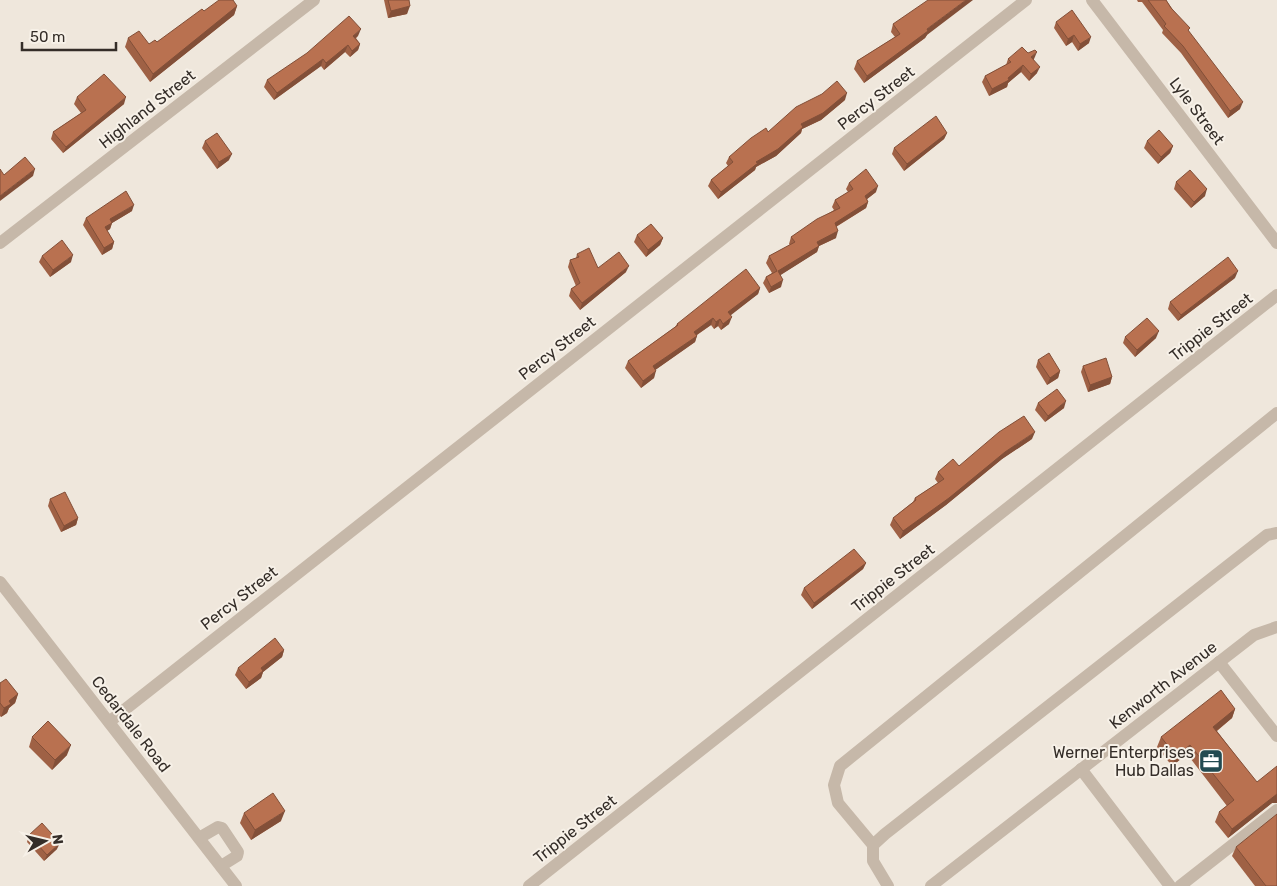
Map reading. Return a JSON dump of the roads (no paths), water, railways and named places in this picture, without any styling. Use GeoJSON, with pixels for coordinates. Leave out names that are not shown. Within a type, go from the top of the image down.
{"type":"FeatureCollection","features":[{"type":"Feature","properties":{"kind":"street","name":"Highland Street"},"geometry":{"type":"LineString","coordinates":[[0,243],[314,0]]}},
{"type":"Feature","properties":{"kind":"street","name":"Percy Street"},"geometry":{"type":"LineString","coordinates":[[109,722],[1026,0]]}},
{"type":"Feature","properties":{"kind":"street","name":"Lyle Street"},"geometry":{"type":"LineString","coordinates":[[1092,0],[1277,243]]}},
{"type":"Feature","properties":{"kind":"street","name":"Trippie Street"},"geometry":{"type":"LineString","coordinates":[[529,886],[1277,295]]}},
{"type":"Feature","properties":{"kind":"street"},"geometry":{"type":"LineString","coordinates":[[888,886],[873,862],[873,846],[838,803],[834,785],[840,766],[1277,413]]}},
{"type":"Feature","properties":{"kind":"street"},"geometry":{"type":"LineString","coordinates":[[873,846],[1260,541],[1268,535],[1277,533]]}},
{"type":"Feature","properties":{"kind":"street","name":"Cedardale Road"},"geometry":{"type":"LineString","coordinates":[[1,585],[236,886]]}},
{"type":"Feature","properties":{"kind":"street","name":"Kenworth Avenue"},"geometry":{"type":"LineString","coordinates":[[931,886],[1254,635],[1277,627]]}},
{"type":"Feature","properties":{"kind":"street"},"geometry":{"type":"LineString","coordinates":[[1219,662],[1277,736]]}},
{"type":"Feature","properties":{"kind":"street"},"geometry":{"type":"LineString","coordinates":[[1081,769],[1170,886]]}},
{"type":"Feature","properties":{"kind":"street"},"geometry":{"type":"LineString","coordinates":[[1180,886],[1277,810]]}},
{"type":"Feature","properties":{"kind":"street"},"geometry":{"type":"LineString","coordinates":[[199,838],[218,828],[222,828],[238,852],[237,856],[221,866]]}},
{"type":"Feature","properties":{"kind":"place","name":"Werner Enterprises Hub Dallas"},"geometry":{"type":"Point","coordinates":[1211,761]}}]}
